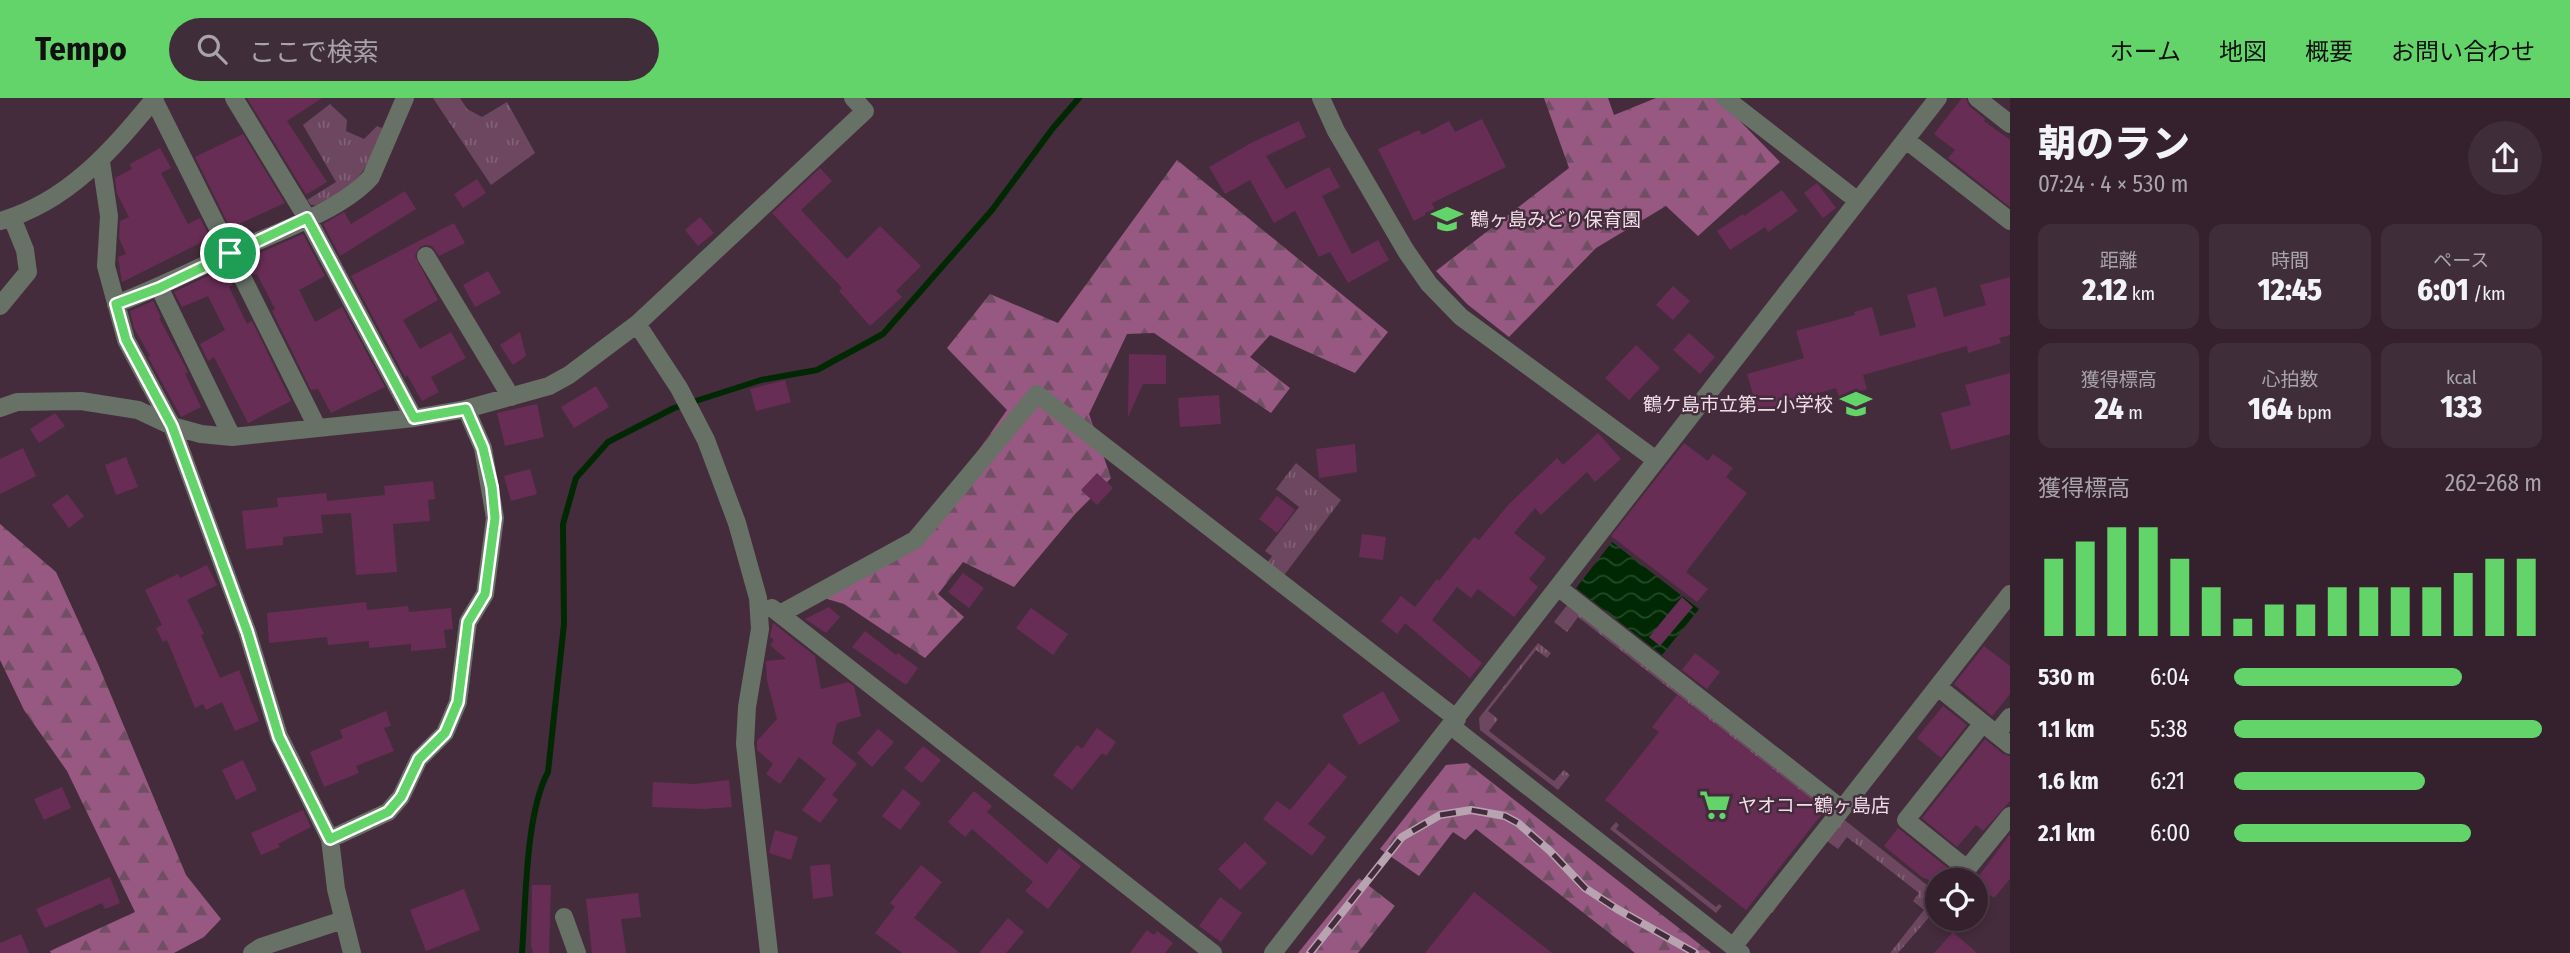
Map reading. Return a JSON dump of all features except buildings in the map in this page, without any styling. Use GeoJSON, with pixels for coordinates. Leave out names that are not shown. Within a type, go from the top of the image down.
{"type":"FeatureCollection","features":[{"type":"Feature","properties":{"kind":"street"},"geometry":{"type":"LineString","coordinates":[[234,98],[307,218],[414,418]]}},
{"type":"Feature","properties":{"kind":"street"},"geometry":{"type":"LineString","coordinates":[[116,304],[159,288],[307,218],[361,188],[371,177],[405,98]]}},
{"type":"Feature","properties":{"kind":"street"},"geometry":{"type":"LineString","coordinates":[[0,408],[18,402],[81,401],[138,410],[172,426],[201,434],[232,437],[414,418],[466,409],[549,386],[569,375],[637,324],[865,111],[853,98]]}},
{"type":"Feature","properties":{"kind":"street"},"geometry":{"type":"LineString","coordinates":[[1321,98],[1336,131],[1406,251],[1429,284],[1461,317],[1656,460]]}},
{"type":"Feature","properties":{"kind":"street"},"geometry":{"type":"LineString","coordinates":[[1725,98],[1858,201]]}},
{"type":"Feature","properties":{"kind":"street"},"geometry":{"type":"LineString","coordinates":[[1273,953],[1938,98]]}},
{"type":"Feature","properties":{"kind":"street"},"geometry":{"type":"LineString","coordinates":[[1978,98],[2010,124]]}},
{"type":"Feature","properties":{"kind":"street"},"geometry":{"type":"LineString","coordinates":[[0,306],[28,272],[25,250],[6,220],[65,190],[101,162],[154,99],[317,427]]}},
{"type":"Feature","properties":{"kind":"street"},"geometry":{"type":"LineString","coordinates":[[1906,140],[2010,220]]}},
{"type":"Feature","properties":{"kind":"street"},"geometry":{"type":"LineString","coordinates":[[101,162],[108,216],[106,266],[126,340],[172,426],[247,631],[279,737],[330,839],[336,889],[352,953]]}},
{"type":"Feature","properties":{"kind":"street"},"geometry":{"type":"LineString","coordinates":[[426,256],[510,397]]}},
{"type":"Feature","properties":{"kind":"street"},"geometry":{"type":"LineString","coordinates":[[159,288],[232,437]]}},
{"type":"Feature","properties":{"kind":"street"},"geometry":{"type":"LineString","coordinates":[[637,324],[679,388],[706,440],[737,523],[758,598],[760,629],[747,706],[745,744],[769,953]]}},
{"type":"Feature","properties":{"kind":"street"},"geometry":{"type":"LineString","coordinates":[[780,614],[915,540],[1037,394],[1737,950],[1842,809],[2010,594]]}},
{"type":"Feature","properties":{"kind":"street"},"geometry":{"type":"LineString","coordinates":[[330,839],[388,812],[401,797],[419,759],[445,733],[458,702],[468,622],[485,594],[495,518],[492,487],[483,448],[466,409]]}},
{"type":"Feature","properties":{"kind":"street"},"geometry":{"type":"LineString","coordinates":[[1559,588],[1842,809]]}},
{"type":"Feature","properties":{"kind":"street"},"geometry":{"type":"LineString","coordinates":[[758,598],[1213,953]]}},
{"type":"Feature","properties":{"kind":"street"},"geometry":{"type":"LineString","coordinates":[[1938,687],[1996,734]]}},
{"type":"Feature","properties":{"kind":"street"},"geometry":{"type":"LineString","coordinates":[[2010,717],[1996,734],[1906,820],[1967,869],[2010,816]]}},
{"type":"Feature","properties":{"kind":"street"},"geometry":{"type":"LineString","coordinates":[[564,917],[577,953]]}},
{"type":"Feature","properties":{"kind":"street"},"geometry":{"type":"LineString","coordinates":[[252,953],[261,947],[343,920]]}},
{"type":"Feature","properties":{"kind":"green space"},"geometry":{"type":"Polygon","coordinates":[[[433,98],[460,98],[467,109],[482,117],[507,102],[535,153],[491,185],[433,98]]]}},
{"type":"Feature","properties":{"kind":"green space"},"geometry":{"type":"Polygon","coordinates":[[[1544,98],[1608,98],[1614,115],[1656,98],[1723,98],[1741,122],[1780,162],[1698,236],[1666,206],[1596,248],[1509,337],[1467,304],[1436,271],[1569,168],[1544,98]]]}},
{"type":"Feature","properties":{"kind":"green space"},"geometry":{"type":"Polygon","coordinates":[[[330,104],[347,120],[346,131],[364,139],[377,126],[384,129],[360,175],[343,190],[316,205],[311,205],[307,200],[336,182],[303,125],[330,104]]]}},
{"type":"Feature","properties":{"kind":"green space"},"geometry":{"type":"Polygon","coordinates":[[[1177,160],[1388,332],[1355,373],[1270,335],[1250,357],[1290,388],[1271,413],[1154,333],[1127,334],[1089,414],[1111,478],[1075,514],[1014,587],[963,562],[938,594],[964,617],[925,658],[844,604],[810,594],[911,535],[964,471],[1007,410],[947,348],[990,294],[1058,323],[1177,160]]]}},
{"type":"Feature","properties":{"kind":"green space"},"geometry":{"type":"Polygon","coordinates":[[[1296,463],[1341,500],[1282,578],[1266,565],[1272,556],[1265,551],[1299,507],[1276,489],[1296,463]]]}},
{"type":"Feature","properties":{"kind":"green space"},"geometry":{"type":"Polygon","coordinates":[[[0,524],[56,572],[98,664],[186,875],[221,919],[204,937],[174,953],[50,951],[135,912],[67,771],[24,710],[0,660],[0,524]]]}},
{"type":"Feature","properties":{"kind":"green space"},"geometry":{"type":"Polygon","coordinates":[[[1568,604],[1826,804],[1825,810],[1578,617],[1567,632],[1554,622],[1568,604]]]}},
{"type":"Feature","properties":{"kind":"green space"},"geometry":{"type":"Polygon","coordinates":[[[1538,643],[1551,653],[1547,658],[1536,650],[1488,711],[1498,719],[1489,731],[1554,781],[1564,770],[1570,775],[1558,790],[1480,730],[1479,718],[1538,643]]]}},
{"type":"Feature","properties":{"kind":"green space"},"geometry":{"type":"Polygon","coordinates":[[[1467,763],[1711,953],[1635,953],[1476,829],[1465,840],[1453,832],[1419,876],[1380,849],[1446,765],[1467,763]]]}},
{"type":"Feature","properties":{"kind":"green space"},"geometry":{"type":"Polygon","coordinates":[[[1842,818],[1925,884],[1925,922],[1898,953],[1890,953],[1924,910],[1913,901],[1919,893],[1847,837],[1838,849],[1827,841],[1772,913],[1769,910],[1842,818]]]}},
{"type":"Feature","properties":{"kind":"green space"},"geometry":{"type":"Polygon","coordinates":[[[1616,822],[1619,825],[1616,829],[1716,907],[1719,904],[1722,906],[1716,913],[1610,829],[1616,822]]]}},
{"type":"Feature","properties":{"kind":"green space"},"geometry":{"type":"Polygon","coordinates":[[[1359,878],[1395,906],[1358,953],[1298,953],[1359,878]]]}},
{"type":"Feature","properties":{"kind":"water"},"geometry":{"type":"Polygon","coordinates":[[[1612,542],[1699,609],[1662,655],[1576,588],[1612,542]]]}},
{"type":"Feature","properties":{"kind":"waterway"},"geometry":{"type":"LineString","coordinates":[[522,953],[531,835],[540,790],[548,772],[564,624],[563,524],[576,478],[608,442],[674,408],[761,380],[817,370],[883,334],[992,210],[1053,128],[1079,98]]}},
{"type":"Feature","properties":{"kind":"railway"},"geometry":{"type":"LineString","coordinates":[[1310,953],[1402,837],[1440,815],[1471,810],[1505,816],[1518,823],[1550,851],[1585,888],[1695,953]]}},
{"type":"Feature","properties":{"kind":"place","name":"鶴ヶ島みどり保育園"},"geometry":{"type":"Point","coordinates":[1447,219]}},
{"type":"Feature","properties":{"kind":"place","name":"鶴ケ島市立第二小学校"},"geometry":{"type":"Point","coordinates":[1856,404]}},
{"type":"Feature","properties":{"kind":"place","name":"ヤオコー鶴ヶ島店"},"geometry":{"type":"Point","coordinates":[1715,805]}},
{"type":"Feature","properties":{"kind":"route"},"geometry":{"type":"LineString","coordinates":[[307,218],[414,418],[466,409],[483,448],[492,487],[495,518],[485,594],[468,622],[458,702],[445,733],[419,759],[401,797],[388,812],[330,839],[279,737],[247,631],[172,426],[126,340],[116,304],[159,288],[230,253],[307,218]]}}]}
